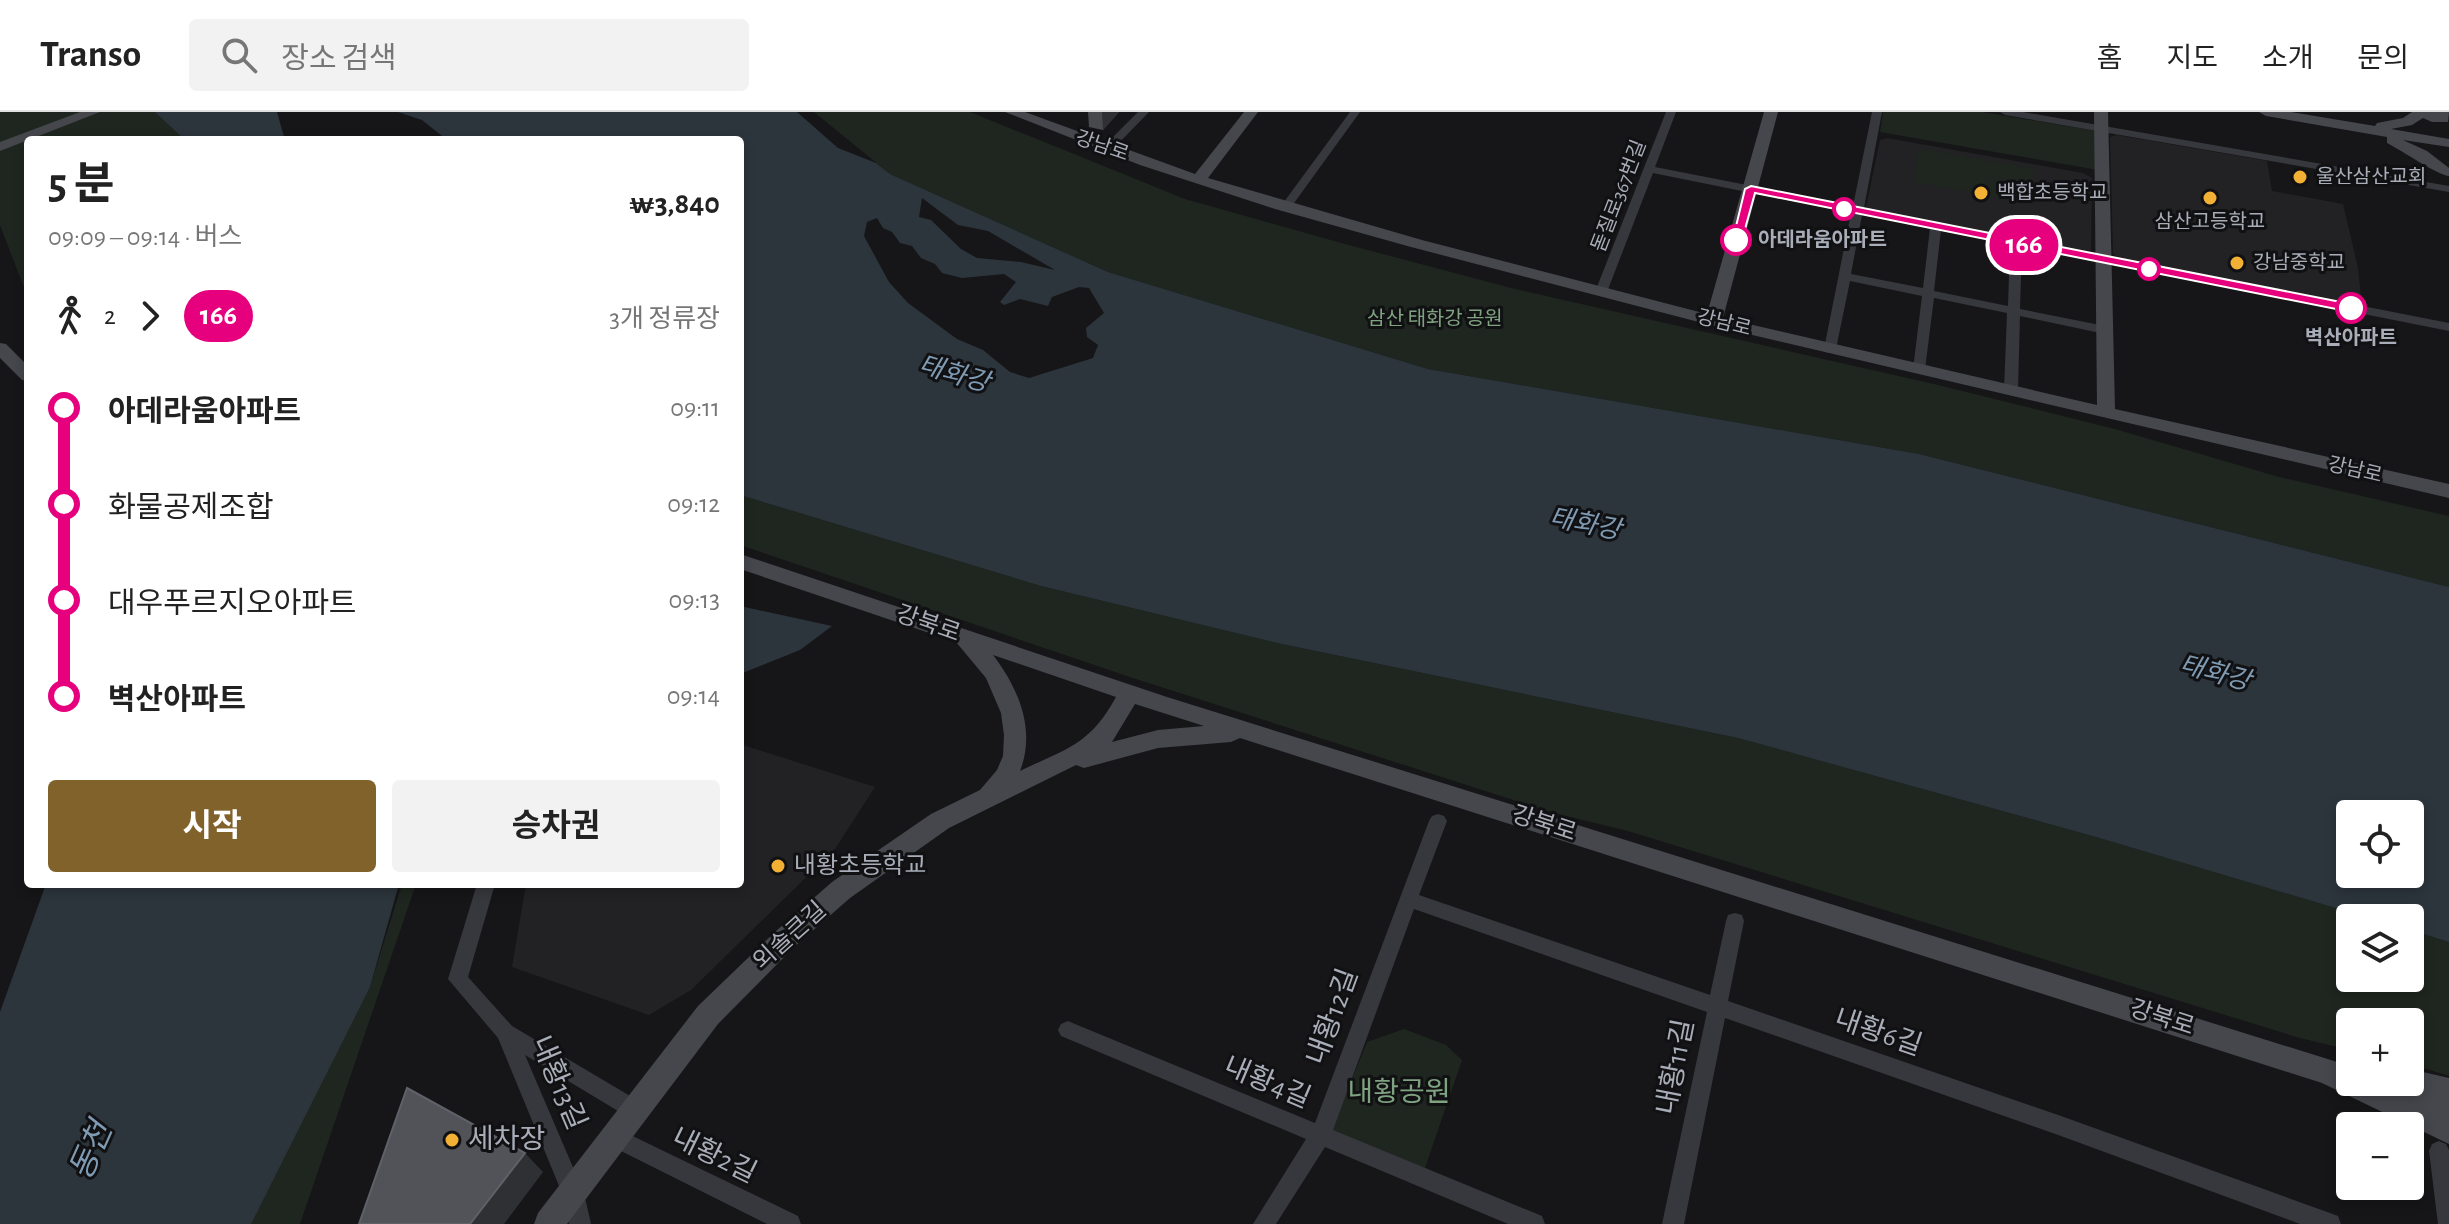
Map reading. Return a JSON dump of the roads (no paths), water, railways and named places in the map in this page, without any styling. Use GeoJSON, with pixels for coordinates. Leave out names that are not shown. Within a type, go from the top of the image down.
{"type":"FeatureCollection","features":[{"type":"Feature","properties":{"kind":"main road"},"geometry":{"type":"LineString","coordinates":[[0,136],[65,112]]}},
{"type":"Feature","properties":{"kind":"main road"},"geometry":{"type":"LineString","coordinates":[[29,136],[93,112]]}},
{"type":"Feature","properties":{"kind":"main road","name":"강남로"},"geometry":{"type":"LineString","coordinates":[[1012,112],[1285,208],[1601,292],[1830,349],[2449,491]]}},
{"type":"Feature","properties":{"kind":"main road"},"geometry":{"type":"LineString","coordinates":[[1200,178],[1251,112]]}},
{"type":"Feature","properties":{"kind":"main road"},"geometry":{"type":"LineString","coordinates":[[1714,321],[1771,112]]}},
{"type":"Feature","properties":{"kind":"main road"},"geometry":{"type":"LineString","coordinates":[[2266,112],[2441,141]]}},
{"type":"Feature","properties":{"kind":"main road"},"geometry":{"type":"LineString","coordinates":[[2345,125],[2400,124],[2424,112]]}},
{"type":"Feature","properties":{"kind":"main road"},"geometry":{"type":"LineString","coordinates":[[2424,112],[2436,120],[2443,119],[2444,112]]}},
{"type":"Feature","properties":{"kind":"main road"},"geometry":{"type":"LineString","coordinates":[[2424,112],[2441,141],[2448,182]]}},
{"type":"Feature","properties":{"kind":"main road"},"geometry":{"type":"LineString","coordinates":[[2444,112],[2449,118]]}},
{"type":"Feature","properties":{"kind":"main road"},"geometry":{"type":"LineString","coordinates":[[2444,112],[2449,128]]}},
{"type":"Feature","properties":{"kind":"main road"},"geometry":{"type":"LineString","coordinates":[[2101,121],[2106,412]]}},
{"type":"Feature","properties":{"kind":"main road"},"geometry":{"type":"LineString","coordinates":[[2345,125],[2402,145],[2428,158],[2448,182]]}},
{"type":"Feature","properties":{"kind":"main road"},"geometry":{"type":"LineString","coordinates":[[0,147],[24,138]]}},
{"type":"Feature","properties":{"kind":"main road"},"geometry":{"type":"LineString","coordinates":[[0,348],[24,373]]}},
{"type":"Feature","properties":{"kind":"main road"},"geometry":{"type":"LineString","coordinates":[[0,365],[24,375]]}},
{"type":"Feature","properties":{"kind":"main road"},"geometry":{"type":"LineString","coordinates":[[2181,430],[2340,457],[2449,481]]}},
{"type":"Feature","properties":{"kind":"main road"},"geometry":{"type":"LineString","coordinates":[[2181,430],[2344,482],[2449,505]]}},
{"type":"Feature","properties":{"kind":"main road","name":"강북로"},"geometry":{"type":"LineString","coordinates":[[744,562],[1130,693],[2336,1075]]}},
{"type":"Feature","properties":{"kind":"main road"},"geometry":{"type":"LineString","coordinates":[[952,631],[983,655],[995,670],[1011,707],[1016,750],[1013,764],[1007,777],[983,798]]}},
{"type":"Feature","properties":{"kind":"main road","name":"외솔큰길"},"geometry":{"type":"LineString","coordinates":[[549,1224],[708,1015],[784,940],[841,890],[940,821],[1086,750],[1104,736],[1130,693]]}},
{"type":"Feature","properties":{"kind":"main road"},"geometry":{"type":"LineString","coordinates":[[1052,767],[1179,736],[1221,732],[1268,737]]}},
{"type":"Feature","properties":{"kind":"main road"},"geometry":{"type":"LineString","coordinates":[[2306,1065],[2336,1069]]}},
{"type":"Feature","properties":{"kind":"main road"},"geometry":{"type":"LineString","coordinates":[[2306,1065],[2444,1140]]}},
{"type":"Feature","properties":{"kind":"main road"},"geometry":{"type":"LineString","coordinates":[[2424,1085],[2449,1091]]}},
{"type":"Feature","properties":{"kind":"main road"},"geometry":{"type":"LineString","coordinates":[[2400,1096],[2449,1112]]}},
{"type":"Feature","properties":{"kind":"street"},"geometry":{"type":"LineString","coordinates":[[1108,148],[1144,112]]}},
{"type":"Feature","properties":{"kind":"street"},"geometry":{"type":"LineString","coordinates":[[1285,208],[1354,112]]}},
{"type":"Feature","properties":{"kind":"street","name":"돋질로367번길"},"geometry":{"type":"LineString","coordinates":[[1601,292],[1671,112]]}},
{"type":"Feature","properties":{"kind":"street"},"geometry":{"type":"LineString","coordinates":[[1830,349],[1877,112]]}},
{"type":"Feature","properties":{"kind":"street"},"geometry":{"type":"LineString","coordinates":[[2005,112],[2101,121],[2448,182]]}},
{"type":"Feature","properties":{"kind":"street"},"geometry":{"type":"LineString","coordinates":[[1648,169],[2449,327]]}},
{"type":"Feature","properties":{"kind":"street"},"geometry":{"type":"LineString","coordinates":[[1919,369],[1936,228]]}},
{"type":"Feature","properties":{"kind":"street"},"geometry":{"type":"LineString","coordinates":[[2011,390],[2016,243]]}},
{"type":"Feature","properties":{"kind":"street"},"geometry":{"type":"LineString","coordinates":[[1845,276],[2105,330]]}},
{"type":"Feature","properties":{"kind":"street","name":"내황12길"},"geometry":{"type":"LineString","coordinates":[[1264,1224],[1320,1136],[1438,821]]}},
{"type":"Feature","properties":{"kind":"street","name":"내황13길"},"geometry":{"type":"LineString","coordinates":[[485,888],[458,979],[505,1032],[573,1193],[580,1224]]}},
{"type":"Feature","properties":{"kind":"street","name":"내황6길"},"geometry":{"type":"LineString","coordinates":[[1407,899],[2330,1224]]}},
{"type":"Feature","properties":{"kind":"street","name":"내황11길"},"geometry":{"type":"LineString","coordinates":[[1673,1224],[1735,921]]}},
{"type":"Feature","properties":{"kind":"street","name":"내황4길"},"geometry":{"type":"LineString","coordinates":[[1068,1030],[1534,1224]]}},
{"type":"Feature","properties":{"kind":"street"},"geometry":{"type":"LineString","coordinates":[[505,1032],[635,1110]]}},
{"type":"Feature","properties":{"kind":"street","name":"내황2길"},"geometry":{"type":"LineString","coordinates":[[614,1137],[790,1224]]}},
{"type":"Feature","properties":{"kind":"street"},"geometry":{"type":"LineString","coordinates":[[2444,1140],[2449,1224]]}},
{"type":"Feature","properties":{"kind":"water"},"geometry":{"type":"Polygon","coordinates":[[[155,112],[277,112],[284,136],[181,136],[155,112]]]}},
{"type":"Feature","properties":{"kind":"water","name":"태화강"},"geometry":{"type":"Polygon","coordinates":[[[398,112],[797,112],[838,148],[1108,272],[1428,369],[1919,454],[2449,587],[2449,942],[2424,934],[2424,904],[2336,904],[2336,908],[2096,837],[1738,738],[1277,643],[1041,586],[744,496],[744,136],[442,136],[422,120],[398,112]],[[922,198],[919,217],[931,220],[961,249],[977,258],[1021,262],[1055,270],[988,231],[958,225],[922,198]],[[877,218],[867,222],[864,236],[889,282],[908,303],[957,339],[983,350],[1010,372],[1029,378],[1093,358],[1098,345],[1087,337],[1086,328],[1104,313],[1089,288],[1079,287],[1052,297],[1048,306],[1020,299],[1004,305],[1000,302],[1016,282],[1004,274],[962,278],[942,273],[935,264],[921,258],[912,246],[900,243],[892,232],[883,228],[877,218]]]}},
{"type":"Feature","properties":{"kind":"water"},"geometry":{"type":"Polygon","coordinates":[[[744,607],[832,626],[800,650],[744,672],[744,607]]]}},
{"type":"Feature","properties":{"kind":"water","name":"동천"},"geometry":{"type":"Polygon","coordinates":[[[45,888],[398,888],[370,987],[251,1224],[0,1224],[0,1012],[45,888]]]}},
{"type":"Feature","properties":{"kind":"place","name":"울산삼산교회"},"geometry":{"type":"Point","coordinates":[2300,177]}},
{"type":"Feature","properties":{"kind":"place","name":"백합초등학교"},"geometry":{"type":"Point","coordinates":[1981,193]}},
{"type":"Feature","properties":{"kind":"place","name":"삼산고등학교"},"geometry":{"type":"Point","coordinates":[2210,198]}},
{"type":"Feature","properties":{"kind":"place","name":"아데라움아파트"},"geometry":{"type":"Point","coordinates":[1736,240]}},
{"type":"Feature","properties":{"kind":"place","name":"강남중학교"},"geometry":{"type":"Point","coordinates":[2237,263]}},
{"type":"Feature","properties":{"kind":"place","name":"벽산아파트"},"geometry":{"type":"Point","coordinates":[2351,308]}},
{"type":"Feature","properties":{"kind":"place","name":"내황초등학교"},"geometry":{"type":"Point","coordinates":[778,866]}},
{"type":"Feature","properties":{"kind":"place","name":"세차장"},"geometry":{"type":"Point","coordinates":[452,1140]}},
{"type":"Feature","properties":{"kind":"park label","name":"삼산 태화강 공원"},"geometry":{"type":"Point","coordinates":[1435,319]}},
{"type":"Feature","properties":{"kind":"park label","name":"내황공원"},"geometry":{"type":"Point","coordinates":[1399,1093]}}]}
